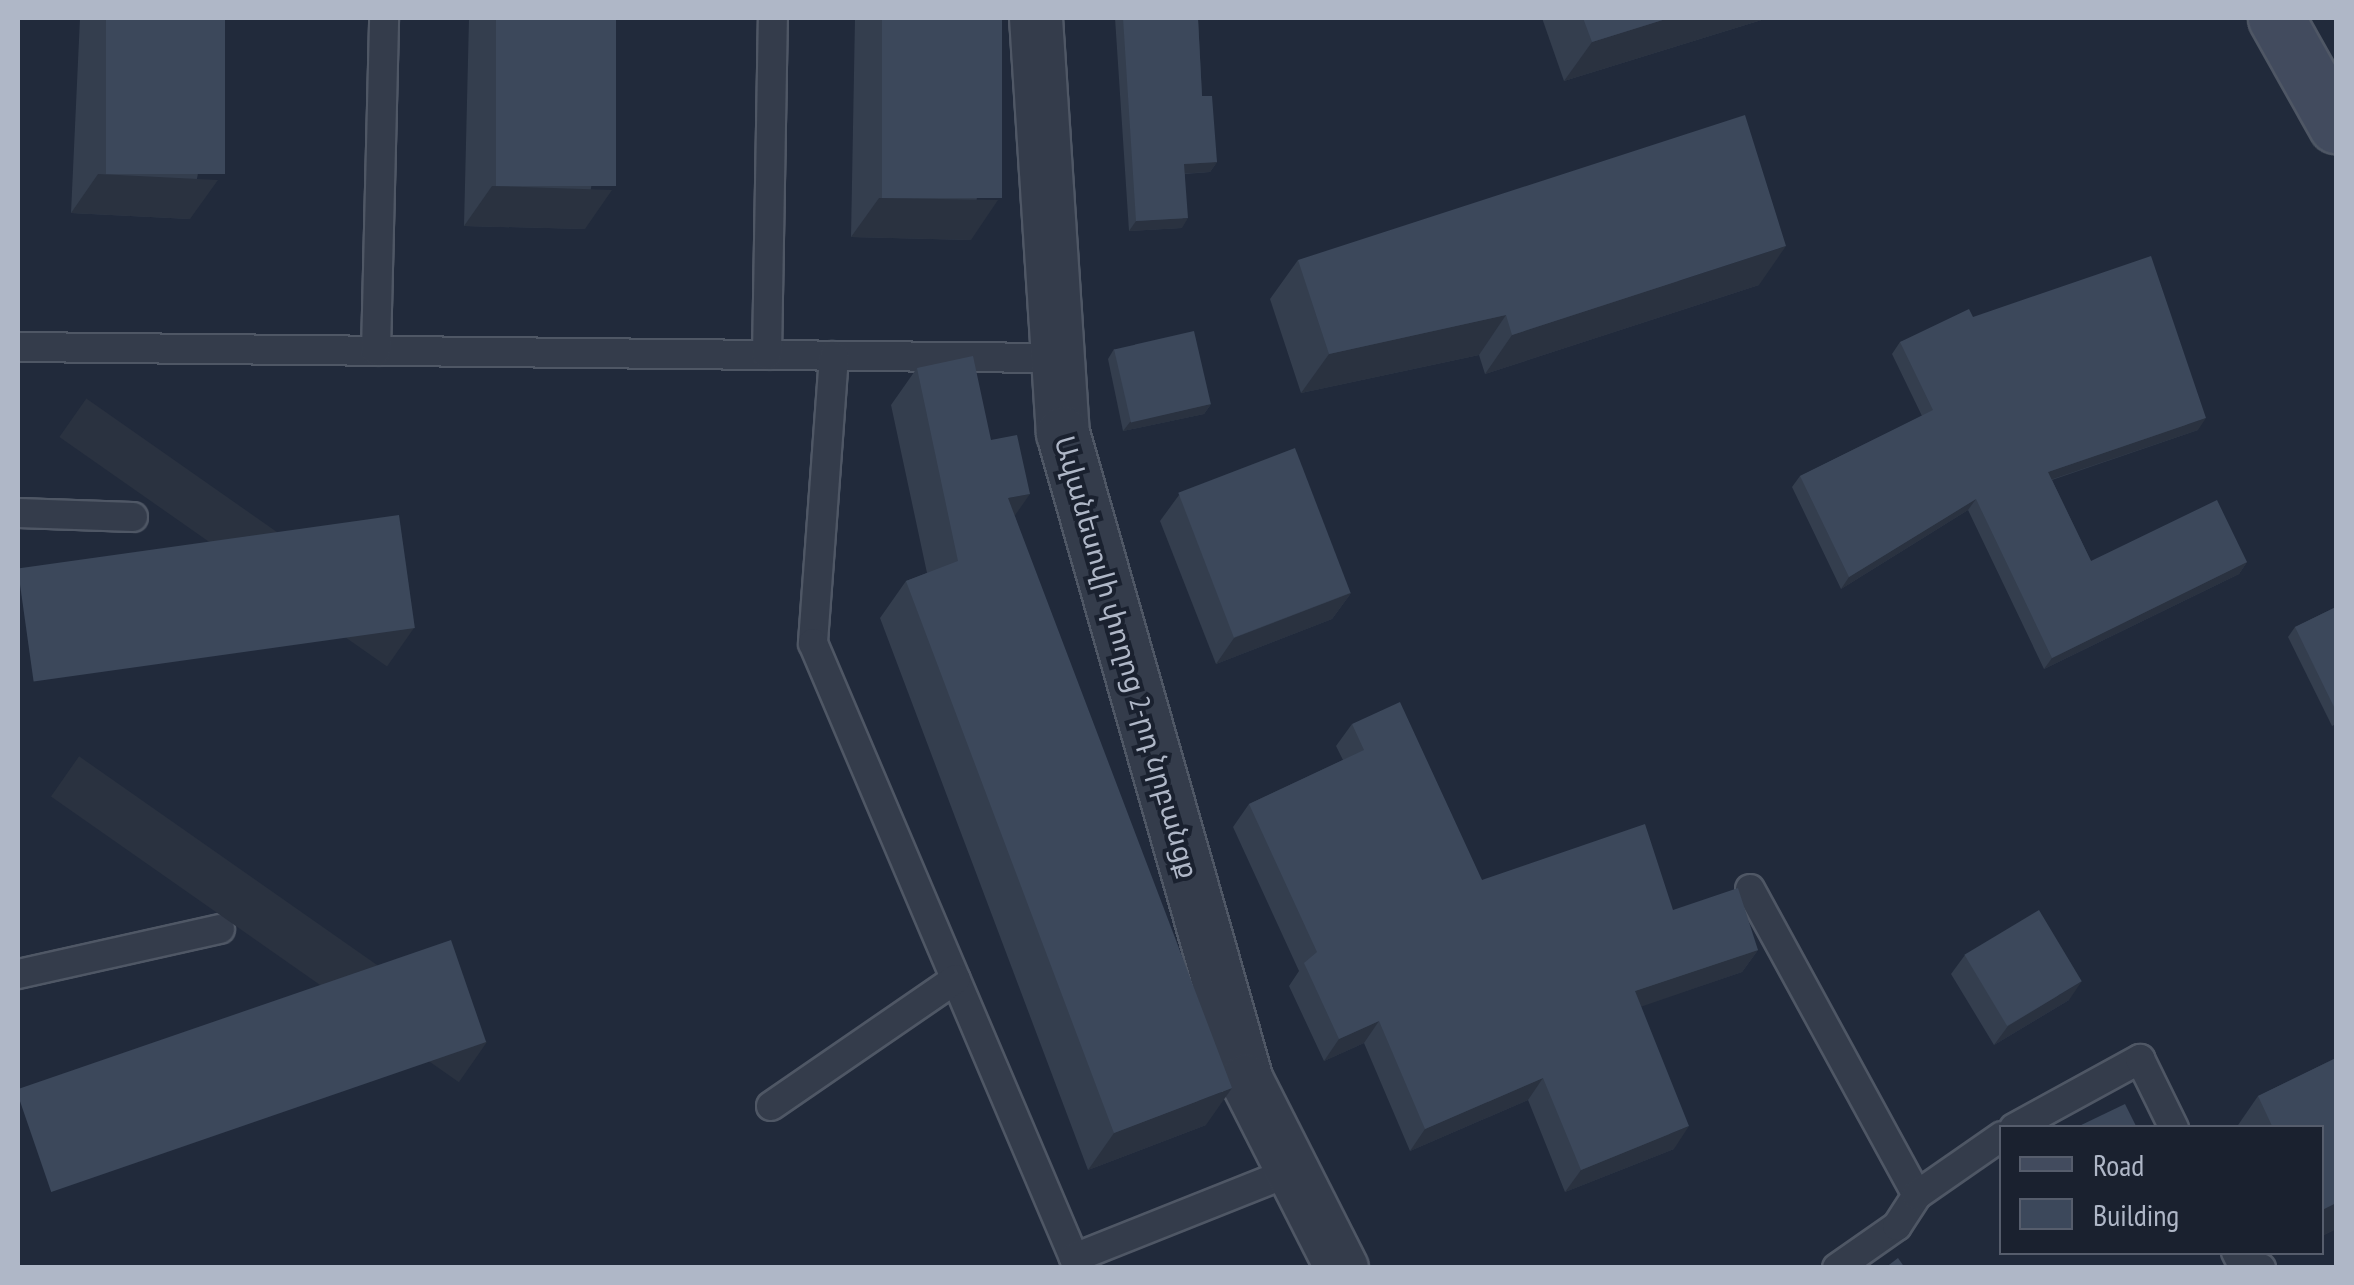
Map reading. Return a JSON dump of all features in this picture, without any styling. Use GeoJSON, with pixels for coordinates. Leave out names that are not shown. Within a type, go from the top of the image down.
{"type":"FeatureCollection","features":[{"type":"Feature","properties":{"kind":"main road"},"geometry":{"type":"LineString","coordinates":[[2276,18],[2336,124]]}},
{"type":"Feature","properties":{"kind":"street","name":"Ավանեսովի փողոց 2-րդ նրբանցք"},"geometry":{"type":"LineString","coordinates":[[1036,18],[1054,358],[1063,433],[1247,1080],[1342,1268]]}},
{"type":"Feature","properties":{"kind":"lane"},"geometry":{"type":"LineString","coordinates":[[376,351],[384,18]]}},
{"type":"Feature","properties":{"kind":"lane"},"geometry":{"type":"LineString","coordinates":[[767,355],[774,18]]}},
{"type":"Feature","properties":{"kind":"lane"},"geometry":{"type":"LineString","coordinates":[[18,347],[1054,358]]}},
{"type":"Feature","properties":{"kind":"lane"},"geometry":{"type":"LineString","coordinates":[[834,356],[813,643],[1074,1258],[1293,1171]]}},
{"type":"Feature","properties":{"kind":"lane"},"geometry":{"type":"LineString","coordinates":[[18,514],[134,517]]}},
{"type":"Feature","properties":{"kind":"lane"},"geometry":{"type":"LineString","coordinates":[[1750,889],[1916,1195]]}},
{"type":"Feature","properties":{"kind":"lane"},"geometry":{"type":"LineString","coordinates":[[18,974],[220,929]]}},
{"type":"Feature","properties":{"kind":"lane"},"geometry":{"type":"LineString","coordinates":[[772,1106],[956,979]]}},
{"type":"Feature","properties":{"kind":"lane"},"geometry":{"type":"LineString","coordinates":[[2020,1125],[2140,1060],[2172,1125]]}},
{"type":"Feature","properties":{"kind":"lane"},"geometry":{"type":"LineString","coordinates":[[1837,1268],[1898,1226],[1916,1195],[1999,1138]]}},
{"type":"Feature","properties":{"kind":"lane"},"geometry":{"type":"LineString","coordinates":[[2238,1255],[2241,1262],[2260,1268]]}},
{"type":"Feature","properties":{"kind":"building"},"geometry":{"type":"Polygon","coordinates":[[[106,18],[225,18],[225,174],[106,174],[106,18]]]}},
{"type":"Feature","properties":{"kind":"building"},"geometry":{"type":"Polygon","coordinates":[[[496,18],[616,18],[616,186],[496,186],[496,18]]]}},
{"type":"Feature","properties":{"kind":"building"},"geometry":{"type":"Polygon","coordinates":[[[882,18],[1002,18],[1002,198],[882,198],[882,18]]]}},
{"type":"Feature","properties":{"kind":"building"},"geometry":{"type":"Polygon","coordinates":[[[1123,18],[1198,18],[1202,96],[1212,96],[1217,162],[1184,164],[1188,218],[1136,221],[1123,18]]]}},
{"type":"Feature","properties":{"kind":"building"},"geometry":{"type":"Polygon","coordinates":[[[1583,18],[1669,18],[1592,42],[1583,18]]]}},
{"type":"Feature","properties":{"kind":"building"},"geometry":{"type":"Polygon","coordinates":[[[1745,115],[1786,246],[1512,335],[1506,315],[1329,354],[1298,260],[1745,115]]]}},
{"type":"Feature","properties":{"kind":"building"},"geometry":{"type":"Polygon","coordinates":[[[2151,256],[2206,418],[2048,472],[2091,561],[2217,500],[2247,562],[2052,658],[1976,499],[1849,577],[1800,476],[1933,410],[1900,342],[1969,309],[1973,317],[2151,256]]]}},
{"type":"Feature","properties":{"kind":"building"},"geometry":{"type":"Polygon","coordinates":[[[1194,331],[1211,404],[1131,423],[1114,349],[1194,331]]]}},
{"type":"Feature","properties":{"kind":"building"},"geometry":{"type":"Polygon","coordinates":[[[973,356],[991,440],[1017,435],[1030,494],[1008,498],[1232,1088],[1114,1133],[906,581],[958,561],[917,368],[973,356]]]}},
{"type":"Feature","properties":{"kind":"building"},"geometry":{"type":"Polygon","coordinates":[[[1295,448],[1351,593],[1234,638],[1178,493],[1295,448]]]}},
{"type":"Feature","properties":{"kind":"building"},"geometry":{"type":"Polygon","coordinates":[[[399,515],[415,628],[34,681],[18,569],[399,515]]]}},
{"type":"Feature","properties":{"kind":"building"},"geometry":{"type":"Polygon","coordinates":[[[2336,607],[2336,711],[2295,627],[2336,607]]]}},
{"type":"Feature","properties":{"kind":"building"},"geometry":{"type":"Polygon","coordinates":[[[1400,702],[1482,880],[1645,824],[1673,910],[1738,888],[1758,950],[1635,991],[1689,1126],[1581,1170],[1543,1078],[1425,1129],[1379,1021],[1339,1039],[1304,963],[1317,952],[1249,804],[1364,750],[1352,724],[1400,702]]]}},
{"type":"Feature","properties":{"kind":"building"},"geometry":{"type":"Polygon","coordinates":[[[2039,910],[2082,981],[2007,1026],[1964,955],[2039,910]]]}},
{"type":"Feature","properties":{"kind":"building"},"geometry":{"type":"Polygon","coordinates":[[[451,940],[486,1042],[51,1192],[18,1089],[451,940]]]}},
{"type":"Feature","properties":{"kind":"building"},"geometry":{"type":"Polygon","coordinates":[[[2336,1058],[2336,1203],[2324,1209],[2324,1125],[2272,1125],[2258,1096],[2336,1058]]]}},
{"type":"Feature","properties":{"kind":"building"},"geometry":{"type":"Polygon","coordinates":[[[2125,1104],[2136,1125],[2081,1125],[2125,1104]]]}},
{"type":"Feature","properties":{"kind":"building"},"geometry":{"type":"Polygon","coordinates":[[[1898,1258],[1905,1268],[1885,1268],[1898,1258]]]}}]}
